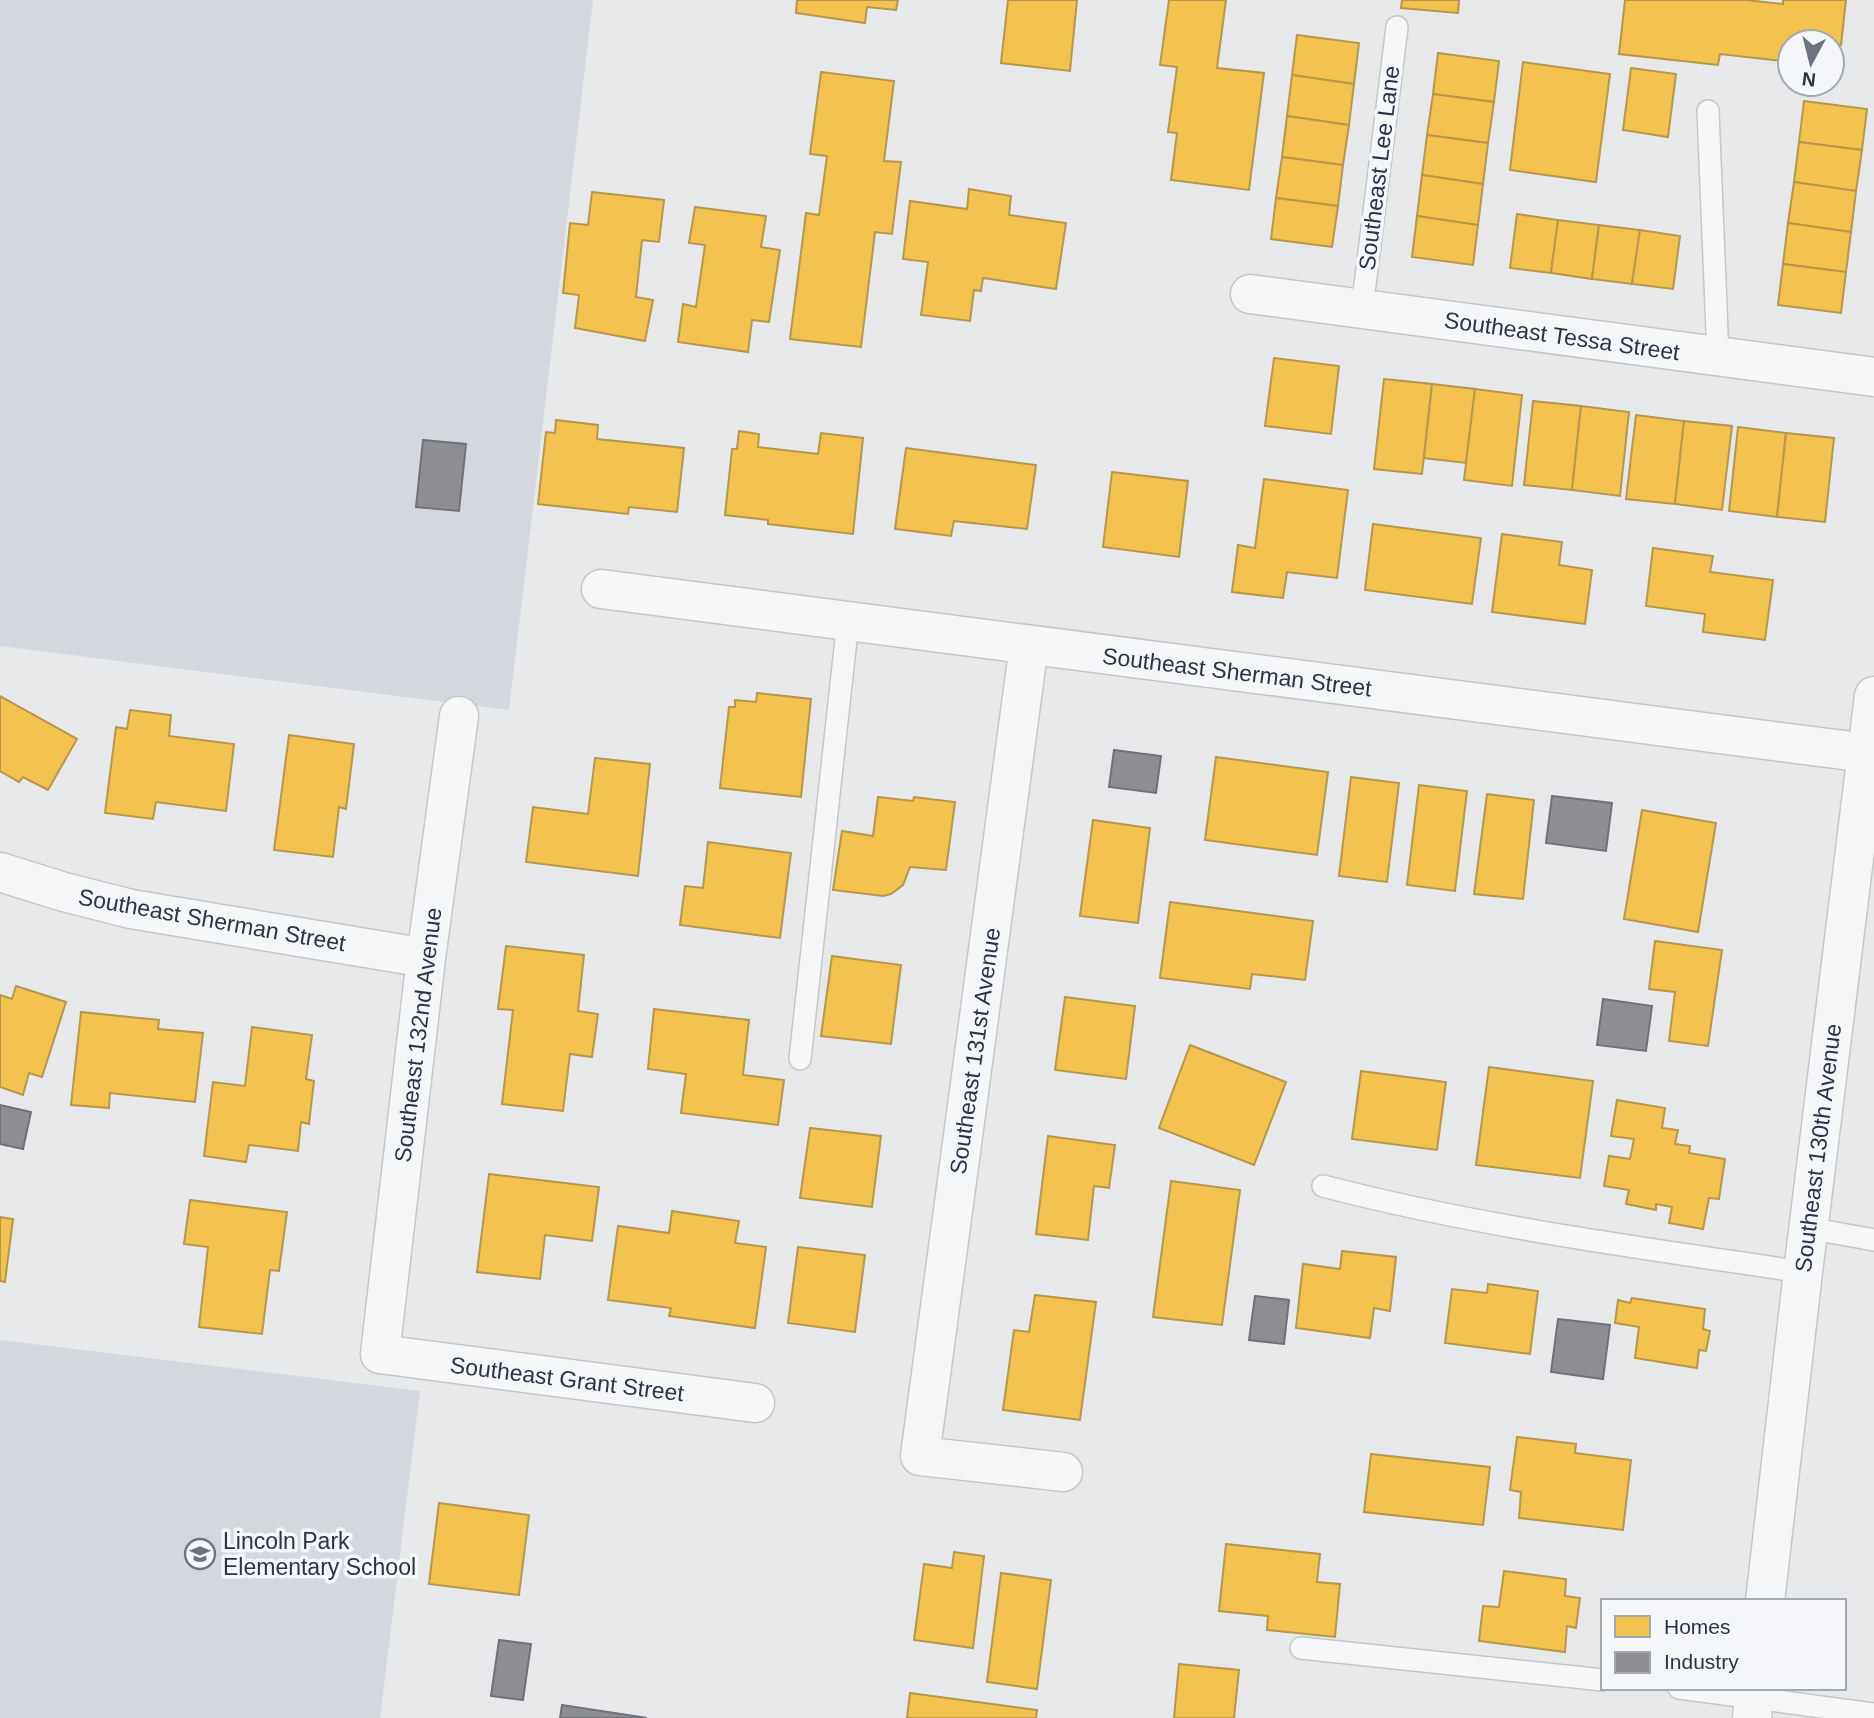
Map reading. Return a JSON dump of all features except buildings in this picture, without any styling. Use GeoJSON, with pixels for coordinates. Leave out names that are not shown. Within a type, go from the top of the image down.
{"type":"FeatureCollection","features":[{"type":"Feature","properties":{"kind":"street","name":"Southeast Tessa Street"},"geometry":{"type":"LineString","coordinates":[[1250,294],[1874,377]]}},
{"type":"Feature","properties":{"kind":"street","name":"Southeast Sherman Street"},"geometry":{"type":"LineString","coordinates":[[600,589],[1870,754]]}},
{"type":"Feature","properties":{"kind":"street","name":"Southeast 131st Avenue"},"geometry":{"type":"LineString","coordinates":[[1029,645],[920,1456],[1063,1472]]}},
{"type":"Feature","properties":{"kind":"street","name":"Southeast 130th Avenue"},"geometry":{"type":"LineString","coordinates":[[1765,1599],[1808,1228],[1870,754],[1874,695]]}},
{"type":"Feature","properties":{"kind":"street","name":"Southeast 132nd Avenue"},"geometry":{"type":"LineString","coordinates":[[380,1354],[426,958],[459,716]]}},
{"type":"Feature","properties":{"kind":"street","name":"Southeast Sherman Street"},"geometry":{"type":"LineString","coordinates":[[0,872],[131,909],[426,958]]}},
{"type":"Feature","properties":{"kind":"street","name":"Southeast Grant Street"},"geometry":{"type":"LineString","coordinates":[[380,1354],[754,1403]]}},
{"type":"Feature","properties":{"kind":"lane","name":"Southeast Lee Lane"},"geometry":{"type":"LineString","coordinates":[[1362,309],[1397,27]]}},
{"type":"Feature","properties":{"kind":"lane"},"geometry":{"type":"LineString","coordinates":[[1708,111],[1718,356]]}},
{"type":"Feature","properties":{"kind":"lane"},"geometry":{"type":"LineString","coordinates":[[800,1059],[848,621]]}},
{"type":"Feature","properties":{"kind":"lane"},"geometry":{"type":"LineString","coordinates":[[1323,1186],[1533,1230],[1803,1272]]}},
{"type":"Feature","properties":{"kind":"lane"},"geometry":{"type":"LineString","coordinates":[[1808,1228],[1874,1240]]}},
{"type":"Feature","properties":{"kind":"lane"},"geometry":{"type":"LineString","coordinates":[[1301,1648],[1601,1680]]}},
{"type":"Feature","properties":{"kind":"lane"},"geometry":{"type":"LineString","coordinates":[[1691,1690],[1754,1701],[1874,1714]]}},
{"type":"Feature","properties":{"kind":"shaded area"},"geometry":{"type":"Polygon","coordinates":[[[0,0],[593,0],[509,710],[0,646],[0,0]]]}},
{"type":"Feature","properties":{"kind":"shaded area","name":"Lincoln Park Elementary School"},"geometry":{"type":"Polygon","coordinates":[[[0,1340],[420,1391],[380,1718],[0,1718],[0,1340]]]}},
{"type":"Feature","properties":{"kind":"place","name":"Lincoln Park Elementary School"},"geometry":{"type":"Point","coordinates":[200,1554]}}]}
